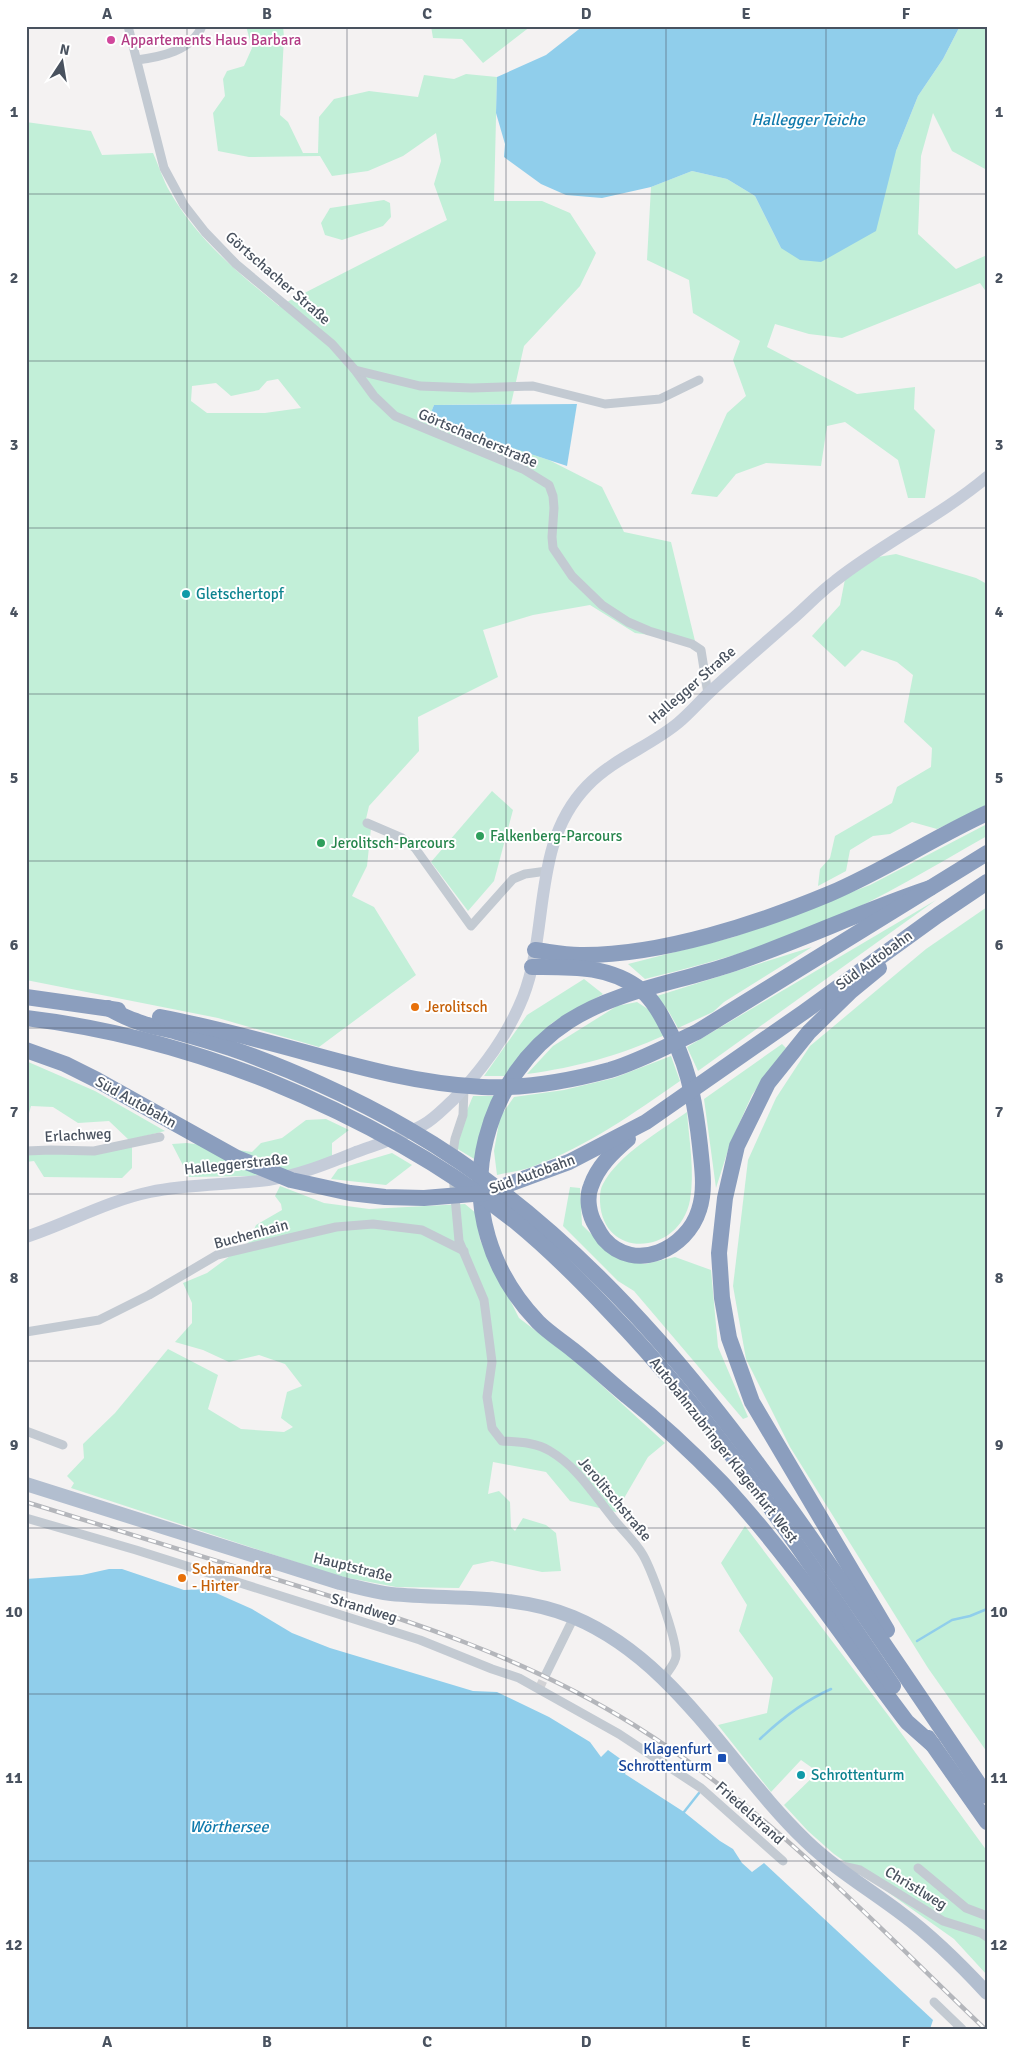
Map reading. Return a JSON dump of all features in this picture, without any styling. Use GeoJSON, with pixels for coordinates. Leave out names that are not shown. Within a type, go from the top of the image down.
{"type":"FeatureCollection","features":[{"type":"Feature","properties":{"kind":"highway"},"geometry":{"type":"LineString","coordinates":[[535,950],[583,956],[635,952],[735,928],[828,894],[987,813]]}},
{"type":"Feature","properties":{"kind":"highway","name":"Süd Autobahn"},"geometry":{"type":"LineString","coordinates":[[26,998],[108,1008],[189,1023],[239,1043],[412,1079],[482,1087],[556,1082],[611,1070],[697,1032],[987,853]]}},
{"type":"Feature","properties":{"kind":"highway","name":"Süd Autobahn"},"geometry":{"type":"LineString","coordinates":[[26,1050],[65,1064],[237,1158],[291,1180],[320,1188],[385,1197],[424,1198],[484,1193],[569,1162],[646,1122],[987,882]]}},
{"type":"Feature","properties":{"kind":"highway"},"geometry":{"type":"LineString","coordinates":[[930,888],[884,904],[790,944],[725,966],[617,998],[570,1020],[550,1035],[519,1067],[506,1088],[493,1114],[482,1151],[479,1188],[483,1221],[488,1240],[496,1262],[520,1301],[541,1324],[692,1452],[764,1530],[907,1722],[933,1745]]}},
{"type":"Feature","properties":{"kind":"highway"},"geometry":{"type":"LineString","coordinates":[[938,915],[904,949],[851,991],[809,1032],[768,1083],[737,1146],[731,1166],[725,1198],[719,1253],[722,1298],[728,1338],[752,1402],[786,1462],[820,1535],[905,1661],[921,1699],[987,1796]]}},
{"type":"Feature","properties":{"kind":"highway"},"geometry":{"type":"LineString","coordinates":[[532,967],[576,967],[597,970],[630,982],[642,991],[661,1015],[682,1059],[695,1106],[698,1126],[703,1177],[699,1210],[683,1238],[674,1246],[651,1255],[634,1254],[618,1250],[604,1239],[592,1219],[589,1196],[594,1180],[606,1159],[646,1122]]}},
{"type":"Feature","properties":{"kind":"highway","name":"Autobahnzubringer Klagenfurt West"},"geometry":{"type":"LineString","coordinates":[[26,1018],[120,1034],[159,1043],[231,1066],[311,1098],[395,1140],[463,1183],[517,1223],[576,1276],[648,1351],[701,1414],[762,1494],[987,1822]]}},
{"type":"Feature","properties":{"kind":"highway","name":"Autobahnzubringer Klagenfurt West"},"geometry":{"type":"LineString","coordinates":[[239,1043],[408,1129],[502,1192],[540,1221],[587,1264],[686,1371],[743,1444],[820,1535]]}},
{"type":"Feature","properties":{"kind":"main road","name":"Hallegger Straße"},"geometry":{"type":"LineString","coordinates":[[464,1088],[484,1066],[505,1034],[522,998],[532,967],[547,871],[559,826],[576,798],[608,767],[662,735],[679,722],[835,581],[896,539],[918,527],[958,500],[987,477]]}},
{"type":"Feature","properties":{"kind":"main road","name":"Halleggerstraße"},"geometry":{"type":"LineString","coordinates":[[26,1237],[112,1202],[143,1194],[187,1186],[266,1180],[303,1173],[382,1143],[424,1124],[438,1115],[464,1088]]}},
{"type":"Feature","properties":{"kind":"main road","name":"Hauptstraße"},"geometry":{"type":"LineString","coordinates":[[26,1484],[340,1583],[390,1594],[511,1601],[540,1606],[574,1617],[595,1627],[623,1644],[663,1678],[805,1840],[831,1863],[916,1926],[949,1954],[987,1993]]}},
{"type":"Feature","properties":{"kind":"street","name":"Görtschacher Straße"},"geometry":{"type":"LineString","coordinates":[[128,26],[162,161],[184,205],[205,232],[236,264],[332,344],[356,370],[374,396],[401,420]]}},
{"type":"Feature","properties":{"kind":"street"},"geometry":{"type":"LineString","coordinates":[[137,60],[164,57],[183,47],[199,33],[202,26]]}},
{"type":"Feature","properties":{"kind":"street"},"geometry":{"type":"LineString","coordinates":[[356,370],[420,386],[472,388],[532,386],[605,404],[660,399],[699,380]]}},
{"type":"Feature","properties":{"kind":"street","name":"Görtschacherstraße"},"geometry":{"type":"LineString","coordinates":[[401,420],[523,469],[549,485],[553,496],[554,508],[553,548],[559,559],[572,576],[602,605],[628,622],[649,631],[692,644],[701,650],[708,694]]}},
{"type":"Feature","properties":{"kind":"street"},"geometry":{"type":"LineString","coordinates":[[367,823],[402,838],[415,848],[471,926],[513,879],[526,874],[547,871]]}},
{"type":"Feature","properties":{"kind":"street","name":"Jerolitschstraße"},"geometry":{"type":"LineString","coordinates":[[464,1088],[463,1115],[455,1139],[452,1160],[457,1227],[464,1251],[484,1300],[492,1362],[487,1397],[492,1428],[502,1441],[527,1443],[548,1450],[569,1464],[590,1486],[643,1554],[663,1605],[676,1648],[676,1659],[663,1678]]}},
{"type":"Feature","properties":{"kind":"street","name":"Erlachweg"},"geometry":{"type":"LineString","coordinates":[[26,1152],[100,1150],[160,1138]]}},
{"type":"Feature","properties":{"kind":"street","name":"Buchenhain"},"geometry":{"type":"LineString","coordinates":[[26,1332],[99,1320],[149,1295],[217,1255],[336,1226],[373,1224],[422,1230],[464,1251]]}},
{"type":"Feature","properties":{"kind":"street"},"geometry":{"type":"LineString","coordinates":[[26,1431],[63,1445]]}},
{"type":"Feature","properties":{"kind":"street","name":"Strandweg"},"geometry":{"type":"LineString","coordinates":[[26,1518],[136,1550],[420,1640],[519,1678],[619,1734],[674,1770]]}},
{"type":"Feature","properties":{"kind":"street"},"geometry":{"type":"LineString","coordinates":[[546,1674],[574,1617]]}},
{"type":"Feature","properties":{"kind":"street","name":"Friedelstrand"},"geometry":{"type":"LineString","coordinates":[[674,1770],[701,1788],[783,1861]]}},
{"type":"Feature","properties":{"kind":"street","name":"Christlweg"},"geometry":{"type":"LineString","coordinates":[[831,1863],[860,1870],[943,1921],[981,1933],[987,1938]]}},
{"type":"Feature","properties":{"kind":"street"},"geometry":{"type":"LineString","coordinates":[[918,1868],[966,1908],[987,1916]]}},
{"type":"Feature","properties":{"kind":"street"},"geometry":{"type":"LineString","coordinates":[[934,2002],[962,2029]]}},
{"type":"Feature","properties":{"kind":"green space"},"geometry":{"type":"Polygon","coordinates":[[[246,26],[283,26],[280,115],[288,122],[303,153],[318,153],[319,117],[334,99],[369,91],[418,97],[424,75],[454,79],[466,74],[497,77],[494,201],[542,201],[570,213],[596,253],[580,286],[524,346],[511,404],[434,405],[428,420],[549,460],[602,487],[624,532],[671,542],[695,641],[635,633],[590,605],[533,615],[483,630],[498,677],[418,717],[419,751],[369,806],[366,819],[371,828],[367,866],[352,896],[374,907],[416,975],[319,1047],[218,1018],[26,980],[26,122],[91,131],[102,155],[153,153],[170,192],[193,225],[219,254],[279,306],[447,220],[434,184],[441,161],[436,133],[403,156],[368,171],[332,176],[320,156],[249,157],[218,151],[213,113],[225,96],[223,79],[227,71],[244,66],[252,48],[246,26]],[[278,379],[267,381],[259,390],[231,396],[216,383],[192,386],[191,401],[207,413],[265,413],[301,408],[278,379]]]}},
{"type":"Feature","properties":{"kind":"green space"},"geometry":{"type":"Polygon","coordinates":[[[431,26],[531,26],[483,63],[462,39],[433,38],[431,26]]]}},
{"type":"Feature","properties":{"kind":"green space"},"geometry":{"type":"Polygon","coordinates":[[[960,26],[987,26],[987,170],[952,151],[933,113],[921,156],[918,234],[956,269],[987,255],[987,293],[980,283],[842,338],[809,334],[775,324],[767,347],[857,394],[915,387],[914,409],[935,430],[925,498],[908,498],[898,460],[845,422],[827,426],[821,466],[766,463],[736,474],[717,497],[691,494],[727,413],[746,396],[733,360],[740,341],[693,313],[689,280],[647,260],[651,187],[692,171],[727,179],[755,196],[781,248],[896,151],[918,96],[943,59],[960,26]]]}},
{"type":"Feature","properties":{"kind":"green space"},"geometry":{"type":"Polygon","coordinates":[[[384,200],[390,203],[391,217],[383,226],[342,240],[325,235],[321,223],[330,208],[384,200]]]}},
{"type":"Feature","properties":{"kind":"green space"},"geometry":{"type":"Polygon","coordinates":[[[896,554],[976,578],[987,584],[987,806],[937,829],[912,822],[890,834],[873,836],[850,850],[846,871],[818,886],[820,869],[830,858],[835,836],[892,803],[897,787],[931,767],[932,748],[904,722],[913,675],[897,662],[862,650],[845,667],[812,636],[840,605],[845,579],[878,557],[896,554]]]}},
{"type":"Feature","properties":{"kind":"green space","name":"Falkenberg-Parcours"},"geometry":{"type":"Polygon","coordinates":[[[492,791],[513,810],[494,881],[468,911],[431,862],[492,791]]]}},
{"type":"Feature","properties":{"kind":"green space"},"geometry":{"type":"Polygon","coordinates":[[[987,824],[987,836],[888,892],[847,913],[804,931],[737,954],[645,979],[628,964],[734,937],[870,885],[987,824]]]}},
{"type":"Feature","properties":{"kind":"green space"},"geometry":{"type":"Polygon","coordinates":[[[936,900],[698,1071],[687,1047],[936,900]]]}},
{"type":"Feature","properties":{"kind":"green space"},"geometry":{"type":"Polygon","coordinates":[[[987,907],[987,1752],[928,1668],[790,1447],[746,1359],[733,1286],[748,1160],[776,1098],[810,1046],[926,949],[987,907]]]}},
{"type":"Feature","properties":{"kind":"green space"},"geometry":{"type":"Polygon","coordinates":[[[812,947],[724,1002],[713,1012],[678,1028],[657,996],[812,947]]]}},
{"type":"Feature","properties":{"kind":"green space"},"geometry":{"type":"Polygon","coordinates":[[[584,979],[603,994],[552,1023],[530,1045],[505,1076],[484,1076],[527,1015],[584,979]]]}},
{"type":"Feature","properties":{"kind":"green space"},"geometry":{"type":"Polygon","coordinates":[[[637,1002],[654,1013],[665,1035],[597,1060],[527,1074],[553,1046],[617,1006],[637,1002]]]}},
{"type":"Feature","properties":{"kind":"green space"},"geometry":{"type":"Polygon","coordinates":[[[782,1044],[786,1048],[752,1095],[730,1144],[716,1188],[704,1099],[782,1044]]]}},
{"type":"Feature","properties":{"kind":"green space"},"geometry":{"type":"Polygon","coordinates":[[[671,1056],[680,1081],[645,1105],[592,1139],[554,1158],[525,1169],[497,1175],[494,1151],[500,1117],[514,1097],[564,1090],[614,1078],[671,1056]]]}},
{"type":"Feature","properties":{"kind":"green space"},"geometry":{"type":"Polygon","coordinates":[[[26,1061],[95,1091],[165,1131],[129,1140],[109,1121],[78,1123],[53,1107],[31,1106],[29,1113],[26,1113],[26,1061]]]}},
{"type":"Feature","properties":{"kind":"green space"},"geometry":{"type":"Polygon","coordinates":[[[473,1096],[495,1096],[476,1160],[456,1148],[463,1120],[473,1096]]]}},
{"type":"Feature","properties":{"kind":"green space"},"geometry":{"type":"Polygon","coordinates":[[[687,1112],[692,1178],[690,1200],[683,1218],[672,1232],[658,1240],[642,1244],[627,1242],[614,1234],[604,1221],[600,1202],[602,1186],[610,1173],[629,1153],[687,1112]]]}},
{"type":"Feature","properties":{"kind":"green space"},"geometry":{"type":"Polygon","coordinates":[[[326,1119],[349,1130],[332,1143],[332,1159],[296,1169],[254,1176],[189,1177],[172,1144],[187,1143],[252,1152],[261,1143],[282,1138],[306,1120],[326,1119]]]}},
{"type":"Feature","properties":{"kind":"green space"},"geometry":{"type":"Polygon","coordinates":[[[132,1146],[132,1168],[122,1178],[44,1177],[34,1161],[26,1162],[26,1154],[132,1146]]]}},
{"type":"Feature","properties":{"kind":"green space"},"geometry":{"type":"Polygon","coordinates":[[[392,1153],[412,1165],[386,1185],[331,1179],[338,1169],[392,1153]]]}},
{"type":"Feature","properties":{"kind":"green space"},"geometry":{"type":"Polygon","coordinates":[[[280,1186],[324,1203],[369,1209],[465,1204],[477,1214],[480,1240],[519,1318],[574,1360],[665,1443],[648,1457],[616,1512],[570,1501],[546,1472],[493,1462],[488,1494],[499,1491],[510,1502],[511,1527],[515,1531],[523,1518],[546,1525],[556,1533],[561,1571],[542,1572],[492,1561],[473,1565],[459,1588],[396,1587],[338,1576],[71,1488],[74,1483],[67,1476],[84,1458],[83,1444],[115,1413],[168,1349],[218,1375],[208,1409],[241,1429],[284,1432],[293,1427],[281,1418],[287,1392],[302,1386],[285,1364],[259,1355],[229,1362],[203,1350],[175,1342],[192,1323],[192,1303],[183,1283],[207,1273],[249,1242],[256,1225],[282,1210],[281,1204],[275,1196],[280,1186]]]}},
{"type":"Feature","properties":{"kind":"green space"},"geometry":{"type":"Polygon","coordinates":[[[570,1187],[580,1188],[582,1225],[615,1257],[645,1264],[675,1257],[711,1270],[718,1347],[748,1417],[743,1419],[634,1291],[618,1281],[563,1226],[570,1187]]]}},
{"type":"Feature","properties":{"kind":"green space"},"geometry":{"type":"Polygon","coordinates":[[[745,1526],[888,1715],[987,1851],[987,1975],[954,1939],[834,1854],[808,1831],[784,1805],[818,1772],[801,1760],[771,1792],[718,1725],[767,1713],[773,1678],[739,1631],[747,1605],[721,1563],[745,1526]]]}},
{"type":"Feature","properties":{"kind":"water","name":"Hallegger Teiche"},"geometry":{"type":"Polygon","coordinates":[[[583,26],[960,26],[943,59],[918,96],[896,151],[876,231],[821,262],[800,260],[781,248],[755,196],[727,179],[692,171],[651,187],[602,198],[566,195],[541,184],[504,157],[505,144],[496,113],[497,77],[546,55],[583,26]]]}},
{"type":"Feature","properties":{"kind":"water"},"geometry":{"type":"Polygon","coordinates":[[[577,404],[567,466],[428,420],[434,405],[577,404]]]}},
{"type":"Feature","properties":{"kind":"water","name":"Wörthersee"},"geometry":{"type":"Polygon","coordinates":[[[109,1569],[122,1569],[184,1590],[207,1589],[252,1609],[292,1633],[330,1648],[473,1691],[497,1692],[549,1717],[590,1742],[601,1757],[608,1750],[629,1765],[625,1774],[684,1812],[733,1849],[742,1863],[752,1872],[764,1863],[933,2020],[930,2029],[26,2029],[26,1579],[82,1575],[109,1569]]]}},
{"type":"Feature","properties":{"kind":"waterway"},"geometry":{"type":"LineString","coordinates":[[917,1641],[952,1620],[970,1616],[987,1609]]}},
{"type":"Feature","properties":{"kind":"waterway"},"geometry":{"type":"LineString","coordinates":[[760,1739],[793,1711],[831,1689]]}},
{"type":"Feature","properties":{"kind":"waterway"},"geometry":{"type":"LineString","coordinates":[[684,1812],[699,1793]]}},
{"type":"Feature","properties":{"kind":"tunnel"},"geometry":{"type":"LineString","coordinates":[[539,1689],[546,1674]]}},
{"type":"Feature","properties":{"kind":"railway"},"geometry":{"type":"LineString","coordinates":[[26,1502],[378,1611],[509,1660],[593,1701],[634,1725],[682,1757],[774,1829],[860,1907],[985,2029]]}},
{"type":"Feature","properties":{"kind":"place","name":"Appartements Haus Barbara"},"geometry":{"type":"Point","coordinates":[111,40]}},
{"type":"Feature","properties":{"kind":"place","name":"Gletschertopf"},"geometry":{"type":"Point","coordinates":[186,594]}},
{"type":"Feature","properties":{"kind":"place","name":"Falkenberg-Parcours"},"geometry":{"type":"Point","coordinates":[480,836]}},
{"type":"Feature","properties":{"kind":"place","name":"Jerolitsch-Parcours"},"geometry":{"type":"Point","coordinates":[321,843]}},
{"type":"Feature","properties":{"kind":"place","name":"Jerolitsch"},"geometry":{"type":"Point","coordinates":[415,1007]}},
{"type":"Feature","properties":{"kind":"place","name":"Schamandra - Hirter"},"geometry":{"type":"Point","coordinates":[182,1578]}},
{"type":"Feature","properties":{"kind":"place","name":"Klagenfurt Schrottenturm"},"geometry":{"type":"Point","coordinates":[722,1758]}},
{"type":"Feature","properties":{"kind":"place","name":"Schrottenturm"},"geometry":{"type":"Point","coordinates":[801,1775]}}]}
